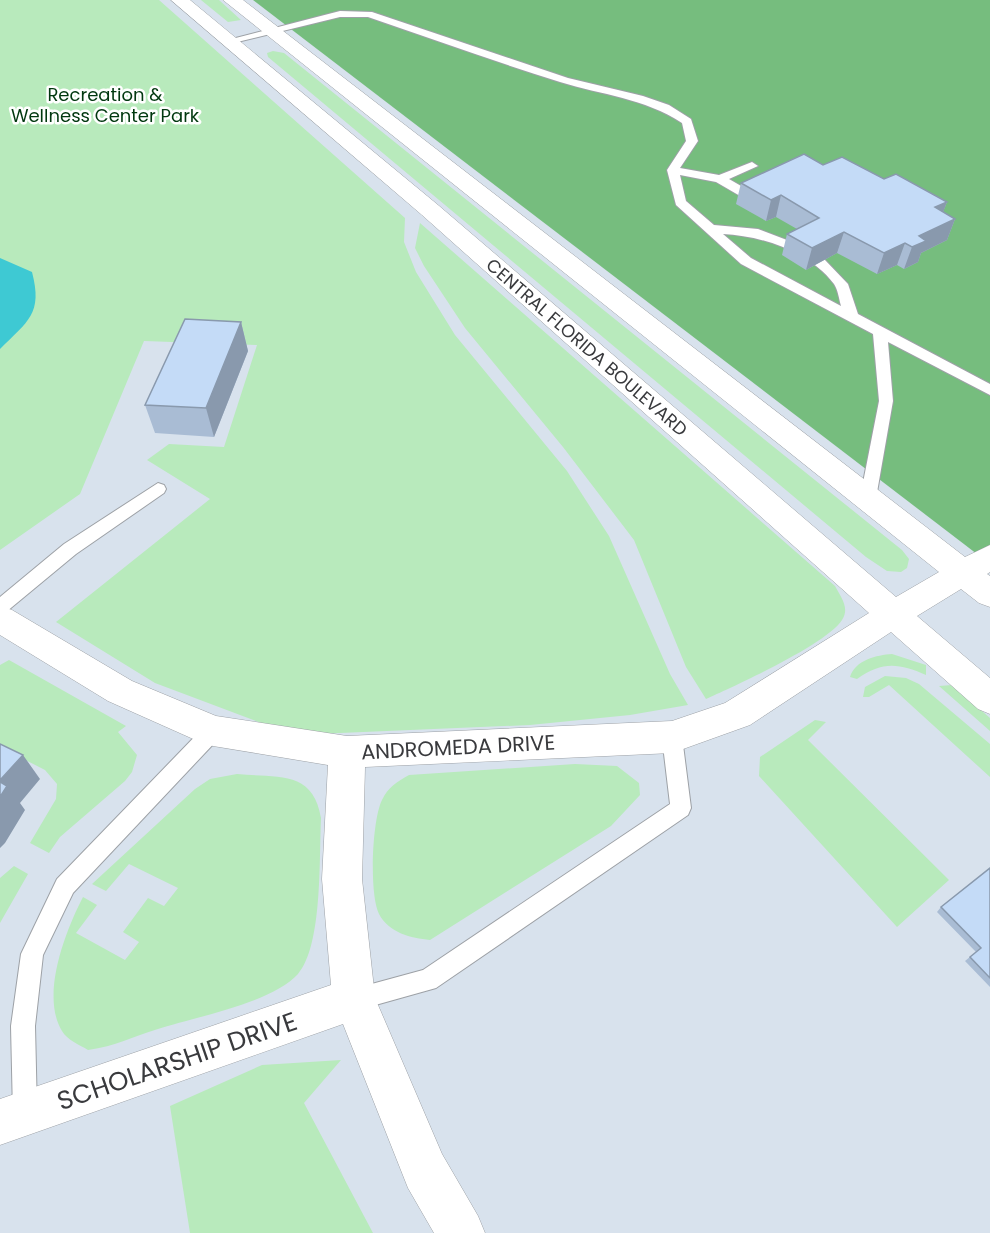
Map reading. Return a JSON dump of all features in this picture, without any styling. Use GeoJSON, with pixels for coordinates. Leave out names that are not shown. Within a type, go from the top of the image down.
{"type":"FeatureCollection","features":[{"type":"Feature","properties":{"kind":"street","name":"CENTRAL FLORIDA BOULEVARD"},"geometry":{"type":"LineString","coordinates":[[180,0],[430,210],[990,699]]}},
{"type":"Feature","properties":{"kind":"street"},"geometry":{"type":"LineString","coordinates":[[232,0],[868,498],[977,565],[990,594]]}},
{"type":"Feature","properties":{"kind":"street","name":"ANDROMEDA DRIVE"},"geometry":{"type":"LineString","coordinates":[[461,1233],[425,1171],[354,999],[342,879],[347,752],[672,737],[737,714],[892,615],[977,565]]}},
{"type":"Feature","properties":{"kind":"street"},"geometry":{"type":"LineString","coordinates":[[0,619],[120,691],[213,730],[347,752]]}},
{"type":"Feature","properties":{"kind":"street","name":"SCHOLARSHIP DRIVE"},"geometry":{"type":"LineString","coordinates":[[12,1118],[354,999]]}},
{"type":"Feature","properties":{"kind":"lane"},"geometry":{"type":"LineString","coordinates":[[229,41],[340,14],[369,14],[565,80],[665,107],[687,121],[692,141],[673,170],[680,202],[746,261],[990,390]]}},
{"type":"Feature","properties":{"kind":"lane"},"geometry":{"type":"LineString","coordinates":[[720,178],[752,166]]}},
{"type":"Feature","properties":{"kind":"lane"},"geometry":{"type":"LineString","coordinates":[[673,170],[720,178],[751,197]]}},
{"type":"Feature","properties":{"kind":"lane"},"geometry":{"type":"LineString","coordinates":[[710,229],[754,232],[795,248],[819,263],[841,284],[851,315]]}},
{"type":"Feature","properties":{"kind":"lane"},"geometry":{"type":"LineString","coordinates":[[868,498],[886,401],[880,330]]}},
{"type":"Feature","properties":{"kind":"lane"},"geometry":{"type":"LineString","coordinates":[[0,608],[70,549],[158,489]]}},
{"type":"Feature","properties":{"kind":"lane"},"geometry":{"type":"LineString","coordinates":[[12,1118],[32,954],[65,886],[213,730]]}},
{"type":"Feature","properties":{"kind":"lane"},"geometry":{"type":"LineString","coordinates":[[354,999],[428,980],[681,808],[672,737]]}},
{"type":"Feature","properties":{"kind":"shaded area"},"geometry":{"type":"Polygon","coordinates":[[[0,0],[990,0],[990,1233],[0,1233],[0,0]]]}},
{"type":"Feature","properties":{"kind":"green space","name":"Recreation & Wellness Center Park"},"geometry":{"type":"Polygon","coordinates":[[[0,0],[159,0],[405,218],[404,242],[416,272],[455,335],[567,471],[609,536],[670,674],[688,705],[630,715],[530,725],[293,735],[155,683],[56,622],[210,499],[147,460],[169,444],[224,447],[257,345],[144,341],[80,494],[0,550],[0,0]]]}},
{"type":"Feature","properties":{"kind":"green space"},"geometry":{"type":"Polygon","coordinates":[[[201,0],[219,0],[241,20],[228,22],[201,0]]]}},
{"type":"Feature","properties":{"kind":"green space"},"geometry":{"type":"Polygon","coordinates":[[[253,0],[990,0],[990,564],[253,0]]]}},
{"type":"Feature","properties":{"kind":"green space"},"geometry":{"type":"Polygon","coordinates":[[[273,51],[284,53],[902,550],[909,559],[907,568],[901,572],[887,571],[866,557],[268,57],[267,53],[273,51]]]}},
{"type":"Feature","properties":{"kind":"green space"},"geometry":{"type":"Polygon","coordinates":[[[420,223],[835,586],[844,603],[845,611],[842,620],[833,630],[779,664],[706,699],[686,667],[634,540],[563,447],[465,328],[424,266],[415,248],[420,223]]]}},
{"type":"Feature","properties":{"kind":"green space"},"geometry":{"type":"Polygon","coordinates":[[[892,654],[926,665],[926,675],[907,668],[891,666],[875,669],[857,679],[850,677],[857,666],[862,663],[873,657],[892,654]]]}},
{"type":"Feature","properties":{"kind":"green space"},"geometry":{"type":"Polygon","coordinates":[[[9,660],[126,726],[118,732],[137,755],[132,772],[125,781],[60,837],[49,853],[30,843],[56,799],[57,784],[45,770],[0,747],[0,665],[9,660]]]}},
{"type":"Feature","properties":{"kind":"green space"},"geometry":{"type":"Polygon","coordinates":[[[885,676],[906,678],[919,684],[990,744],[990,777],[889,685],[869,697],[863,697],[865,687],[885,676]]]}},
{"type":"Feature","properties":{"kind":"green space"},"geometry":{"type":"Polygon","coordinates":[[[952,685],[990,718],[990,731],[939,686],[952,685]]]}},
{"type":"Feature","properties":{"kind":"green space"},"geometry":{"type":"Polygon","coordinates":[[[815,720],[826,722],[808,740],[949,880],[897,927],[759,776],[760,757],[815,720]]]}},
{"type":"Feature","properties":{"kind":"green space"},"geometry":{"type":"Polygon","coordinates":[[[575,764],[617,766],[639,783],[640,795],[611,826],[430,940],[401,933],[383,920],[379,914],[374,891],[374,840],[382,800],[393,785],[409,775],[575,764]]]}},
{"type":"Feature","properties":{"kind":"green space"},"geometry":{"type":"Polygon","coordinates":[[[237,774],[291,779],[310,791],[317,802],[321,818],[318,900],[312,943],[306,961],[298,974],[286,984],[232,1008],[98,1048],[88,1050],[74,1042],[64,1034],[56,1016],[54,981],[63,944],[83,897],[97,905],[76,933],[125,960],[139,942],[123,932],[148,898],[164,906],[178,888],[129,864],[106,891],[92,884],[195,789],[210,779],[237,774]]]}},
{"type":"Feature","properties":{"kind":"green space"},"geometry":{"type":"Polygon","coordinates":[[[14,866],[28,874],[0,923],[0,878],[14,866]]]}},
{"type":"Feature","properties":{"kind":"green space"},"geometry":{"type":"Polygon","coordinates":[[[341,1060],[304,1103],[373,1233],[190,1233],[170,1106],[262,1065],[341,1060]]]}},
{"type":"Feature","properties":{"kind":"water"},"geometry":{"type":"Polygon","coordinates":[[[0,258],[32,272],[36,298],[31,316],[0,349],[0,258]]]}},
{"type":"Feature","properties":{"kind":"building"},"geometry":{"type":"Polygon","coordinates":[[[804,154],[823,165],[842,157],[884,179],[896,174],[947,202],[935,207],[955,219],[919,236],[926,241],[912,247],[905,243],[884,253],[844,232],[812,248],[787,234],[819,218],[781,195],[771,200],[741,183],[804,154]]]}},
{"type":"Feature","properties":{"kind":"building"},"geometry":{"type":"Polygon","coordinates":[[[185,319],[241,322],[206,408],[145,405],[185,319]]]}},
{"type":"Feature","properties":{"kind":"building"},"geometry":{"type":"Polygon","coordinates":[[[0,744],[23,755],[0,780],[0,744]]]}},
{"type":"Feature","properties":{"kind":"building"},"geometry":{"type":"Polygon","coordinates":[[[0,782],[7,786],[0,797],[0,782]]]}},
{"type":"Feature","properties":{"kind":"building"},"geometry":{"type":"Polygon","coordinates":[[[990,868],[990,978],[970,957],[981,948],[941,907],[990,868]]]}}]}
